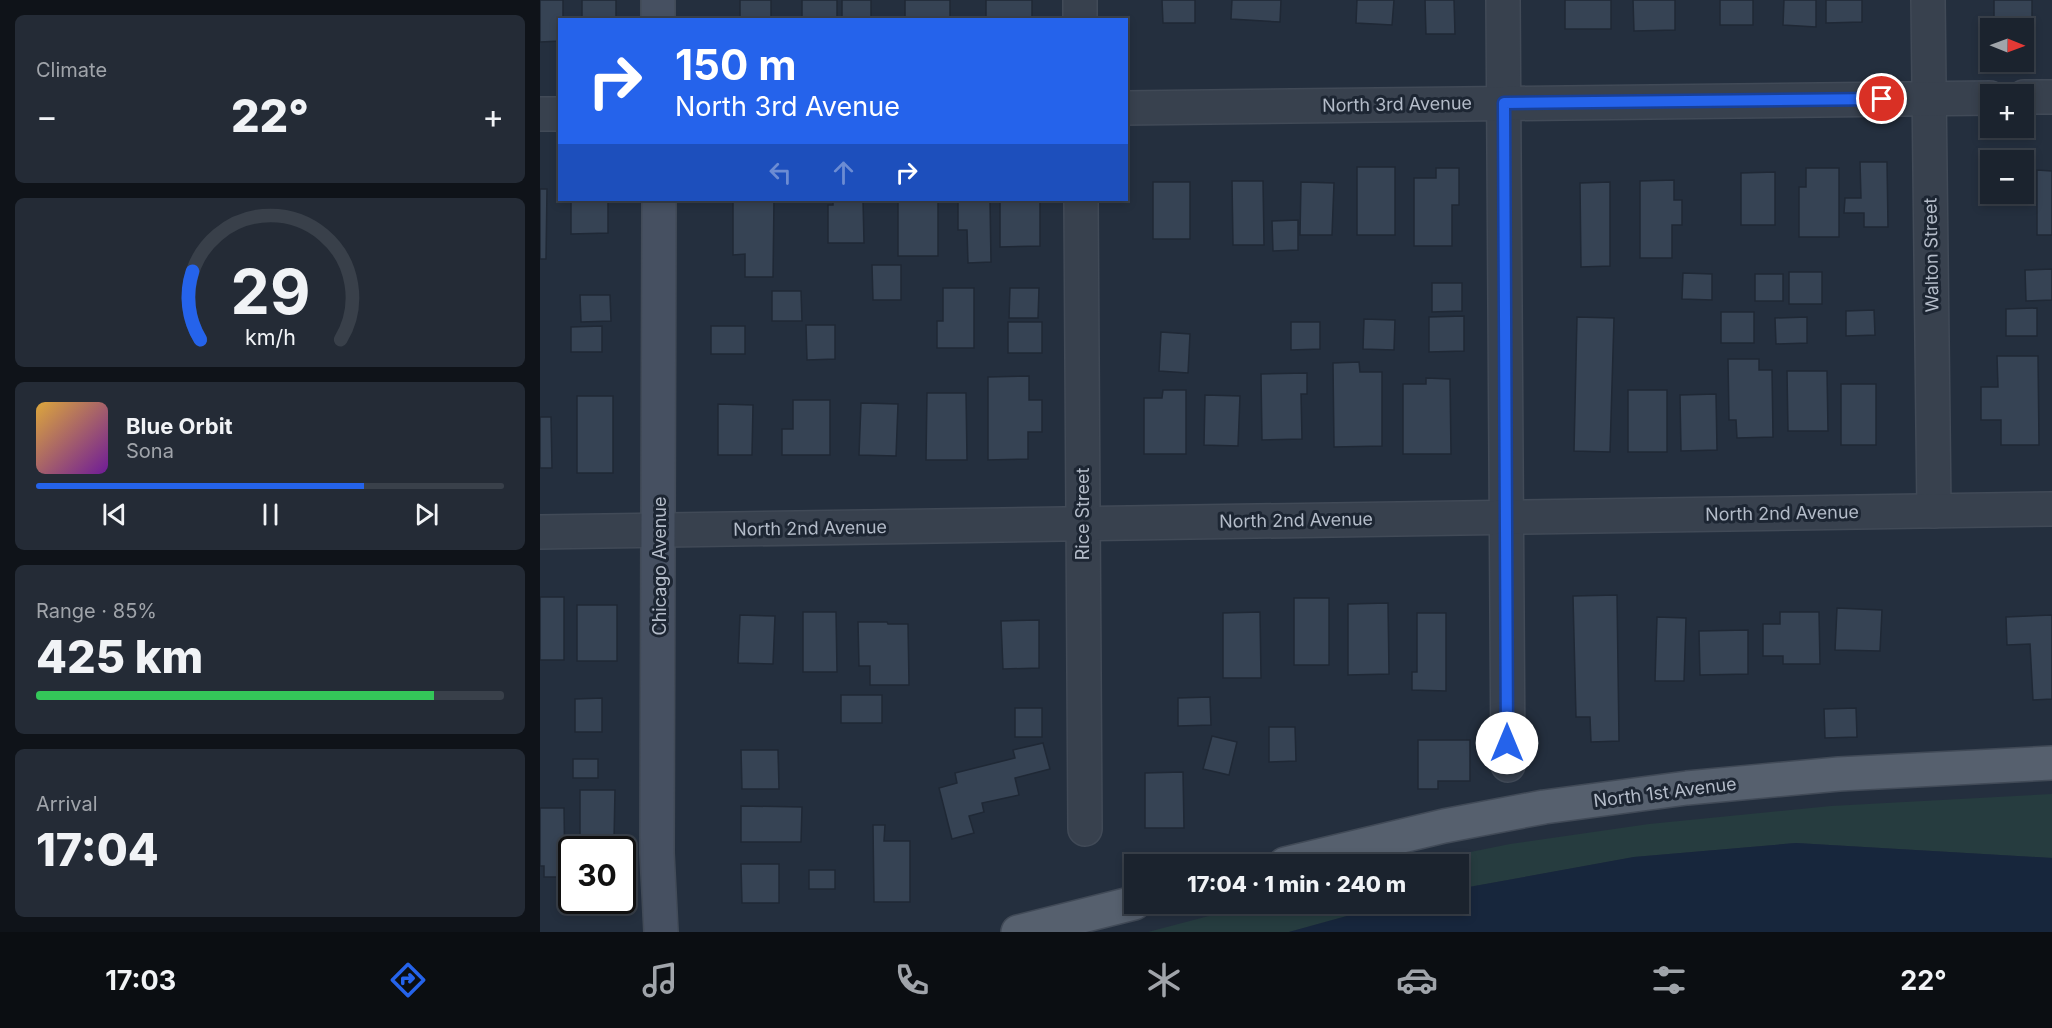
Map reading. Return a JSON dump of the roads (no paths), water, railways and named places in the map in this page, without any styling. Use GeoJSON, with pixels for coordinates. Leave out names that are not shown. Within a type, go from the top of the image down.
{"type":"FeatureCollection","features":[{"type":"Feature","properties":{"kind":"main road"},"geometry":{"type":"LineString","coordinates":[[658,0],[658,18]]}},
{"type":"Feature","properties":{"kind":"main road","name":"Chicago Avenue"},"geometry":{"type":"LineString","coordinates":[[659,201],[660,530],[657,853],[662,932]]}},
{"type":"Feature","properties":{"kind":"main road","name":"North 1st Avenue"},"geometry":{"type":"LineString","coordinates":[[1327,854],[1444,826],[1544,807],[1687,788],[1839,774],[2052,763]]}},
{"type":"Feature","properties":{"kind":"main road"},"geometry":{"type":"LineString","coordinates":[[1018,932],[1124,906]]}},
{"type":"Feature","properties":{"kind":"street"},"geometry":{"type":"LineString","coordinates":[[1080,0],[1080,18]]}},
{"type":"Feature","properties":{"kind":"street"},"geometry":{"type":"LineString","coordinates":[[1503,0],[1508,765]]}},
{"type":"Feature","properties":{"kind":"street","name":"Walton Street"},"geometry":{"type":"LineString","coordinates":[[1929,0],[1934,511]]}},
{"type":"Feature","properties":{"kind":"street"},"geometry":{"type":"LineString","coordinates":[[2034,98],[2052,97]]}},
{"type":"Feature","properties":{"kind":"street","name":"North 3rd Avenue"},"geometry":{"type":"LineString","coordinates":[[1128,108],[1980,98]]}},
{"type":"Feature","properties":{"kind":"street"},"geometry":{"type":"LineString","coordinates":[[540,114],[558,114]]}},
{"type":"Feature","properties":{"kind":"street","name":"Rice Street"},"geometry":{"type":"LineString","coordinates":[[1081,201],[1084,829]]}},
{"type":"Feature","properties":{"kind":"street","name":"North 2nd Avenue"},"geometry":{"type":"LineString","coordinates":[[540,532],[2052,509]]}},
{"type":"Feature","properties":{"kind":"water"},"geometry":{"type":"Polygon","coordinates":[[[1796,843],[2052,858],[2052,932],[1289,932],[1354,914],[1469,914],[1469,887],[1634,857],[1796,843]]]}}]}
